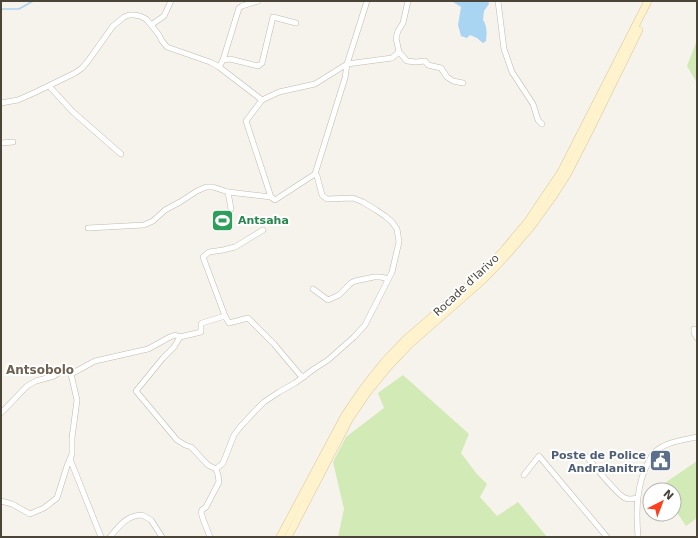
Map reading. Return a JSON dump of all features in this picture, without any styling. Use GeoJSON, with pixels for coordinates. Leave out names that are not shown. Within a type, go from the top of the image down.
{"type":"FeatureCollection","features":[{"type":"Feature","properties":{"kind":"main road","name":"Rocade d'Iarivo"},"geometry":{"type":"LineString","coordinates":[[280,537],[345,415],[366,384],[405,340],[479,276],[503,251],[528,221],[561,172],[648,1]]}},
{"type":"Feature","properties":{"kind":"main road","name":"Rocade d'Iarivo"},"geometry":{"type":"LineString","coordinates":[[288,537],[350,418],[371,387],[410,344],[497,266],[531,227],[552,198],[568,173],[653,1]]}},
{"type":"Feature","properties":{"kind":"street"},"geometry":{"type":"LineString","coordinates":[[152,25],[164,16],[171,1]]}},
{"type":"Feature","properties":{"kind":"street"},"geometry":{"type":"LineString","coordinates":[[218,67],[223,60],[239,8],[258,1]]}},
{"type":"Feature","properties":{"kind":"street"},"geometry":{"type":"LineString","coordinates":[[88,228],[144,225],[153,221],[166,210],[197,191],[206,187],[213,187],[228,192],[271,197],[275,200],[314,174],[346,78],[347,64],[367,1]]}},
{"type":"Feature","properties":{"kind":"street"},"geometry":{"type":"LineString","coordinates":[[408,1],[403,23],[396,38],[399,52],[407,61],[425,61],[428,65],[441,68],[447,77],[453,81],[463,83]]}},
{"type":"Feature","properties":{"kind":"street"},"geometry":{"type":"LineString","coordinates":[[498,1],[504,48],[512,72],[533,104],[538,120],[542,124]]}},
{"type":"Feature","properties":{"kind":"street"},"geometry":{"type":"LineString","coordinates":[[1,103],[18,100],[75,74],[82,68],[114,26],[124,17],[129,15],[140,16],[146,19],[167,47],[210,62],[262,100]]}},
{"type":"Feature","properties":{"kind":"street"},"geometry":{"type":"LineString","coordinates":[[223,60],[258,66],[262,63],[273,17],[296,23]]}},
{"type":"Feature","properties":{"kind":"street"},"geometry":{"type":"LineString","coordinates":[[271,197],[255,144],[246,121],[262,100],[280,92],[315,84],[347,64],[392,58],[399,52]]}},
{"type":"Feature","properties":{"kind":"street"},"geometry":{"type":"LineString","coordinates":[[49,86],[73,112],[121,154]]}},
{"type":"Feature","properties":{"kind":"street"},"geometry":{"type":"LineString","coordinates":[[1,143],[13,142]]}},
{"type":"Feature","properties":{"kind":"street"},"geometry":{"type":"LineString","coordinates":[[216,469],[223,463],[234,435],[264,402],[328,360],[354,338],[365,325],[392,272],[399,242],[396,229],[392,222],[363,202],[353,198],[327,199],[322,195],[317,176],[314,174]]}},
{"type":"Feature","properties":{"kind":"street"},"geometry":{"type":"LineString","coordinates":[[228,192],[231,209]]}},
{"type":"Feature","properties":{"kind":"street"},"geometry":{"type":"LineString","coordinates":[[263,230],[235,247],[209,252],[203,257],[229,323],[248,318],[274,344],[300,375],[304,377]]}},
{"type":"Feature","properties":{"kind":"street"},"geometry":{"type":"LineString","coordinates":[[313,289],[328,300],[339,295],[355,281],[374,277],[388,279]]}},
{"type":"Feature","properties":{"kind":"street"},"geometry":{"type":"LineString","coordinates":[[1,501],[12,504],[30,514],[44,508],[57,498],[72,454],[72,438],[77,400],[71,374],[95,362],[148,349],[170,336],[176,335],[180,337],[201,332],[200,327],[202,323],[225,316]]}},
{"type":"Feature","properties":{"kind":"street"},"geometry":{"type":"LineString","coordinates":[[694,329],[694,333],[697,338]]}},
{"type":"Feature","properties":{"kind":"street"},"geometry":{"type":"LineString","coordinates":[[180,337],[174,348],[162,358],[136,391],[177,440],[191,447],[208,465],[216,469],[219,482],[206,507],[201,512],[210,537]]}},
{"type":"Feature","properties":{"kind":"street"},"geometry":{"type":"LineString","coordinates":[[1,412],[27,386],[61,372]]}},
{"type":"Feature","properties":{"kind":"street"},"geometry":{"type":"LineString","coordinates":[[638,537],[637,498],[644,469],[653,453],[678,440],[697,437]]}},
{"type":"Feature","properties":{"kind":"street"},"geometry":{"type":"LineString","coordinates":[[524,475],[539,456],[607,537]]}},
{"type":"Feature","properties":{"kind":"street"},"geometry":{"type":"LineString","coordinates":[[586,456],[624,498],[631,500],[637,498]]}},
{"type":"Feature","properties":{"kind":"street"},"geometry":{"type":"LineString","coordinates":[[70,459],[101,537]]}},
{"type":"Feature","properties":{"kind":"street"},"geometry":{"type":"LineString","coordinates":[[110,537],[123,522],[134,516],[142,514],[151,520],[162,537]]}},
{"type":"Feature","properties":{"kind":"green space"},"geometry":{"type":"Polygon","coordinates":[[[697,40],[697,83],[687,66],[697,40]]]}},
{"type":"Feature","properties":{"kind":"green space"},"geometry":{"type":"Polygon","coordinates":[[[403,375],[469,434],[461,453],[476,473],[487,484],[480,497],[497,516],[518,502],[547,537],[338,537],[344,509],[333,462],[346,437],[384,408],[378,393],[403,375]]]}},
{"type":"Feature","properties":{"kind":"green space"},"geometry":{"type":"Polygon","coordinates":[[[697,461],[697,518],[686,526],[682,520],[682,482],[666,482],[697,461]]]}},
{"type":"Feature","properties":{"kind":"water"},"geometry":{"type":"Polygon","coordinates":[[[452,1],[488,1],[489,4],[484,11],[483,20],[487,35],[486,41],[483,43],[470,35],[467,38],[461,36],[458,25],[461,7],[452,1]]]}},
{"type":"Feature","properties":{"kind":"waterway"},"geometry":{"type":"LineString","coordinates":[[1,9],[19,9],[33,1]]}},
{"type":"Feature","properties":{"kind":"place","name":"Antsaha"},"geometry":{"type":"Point","coordinates":[222,220]}},
{"type":"Feature","properties":{"kind":"place","name":"Poste de Police Andralanitra"},"geometry":{"type":"Point","coordinates":[661,461]}},
{"type":"Feature","properties":{"kind":"district","name":"Antsobolo"},"geometry":{"type":"Point","coordinates":[40,370]}}]}
